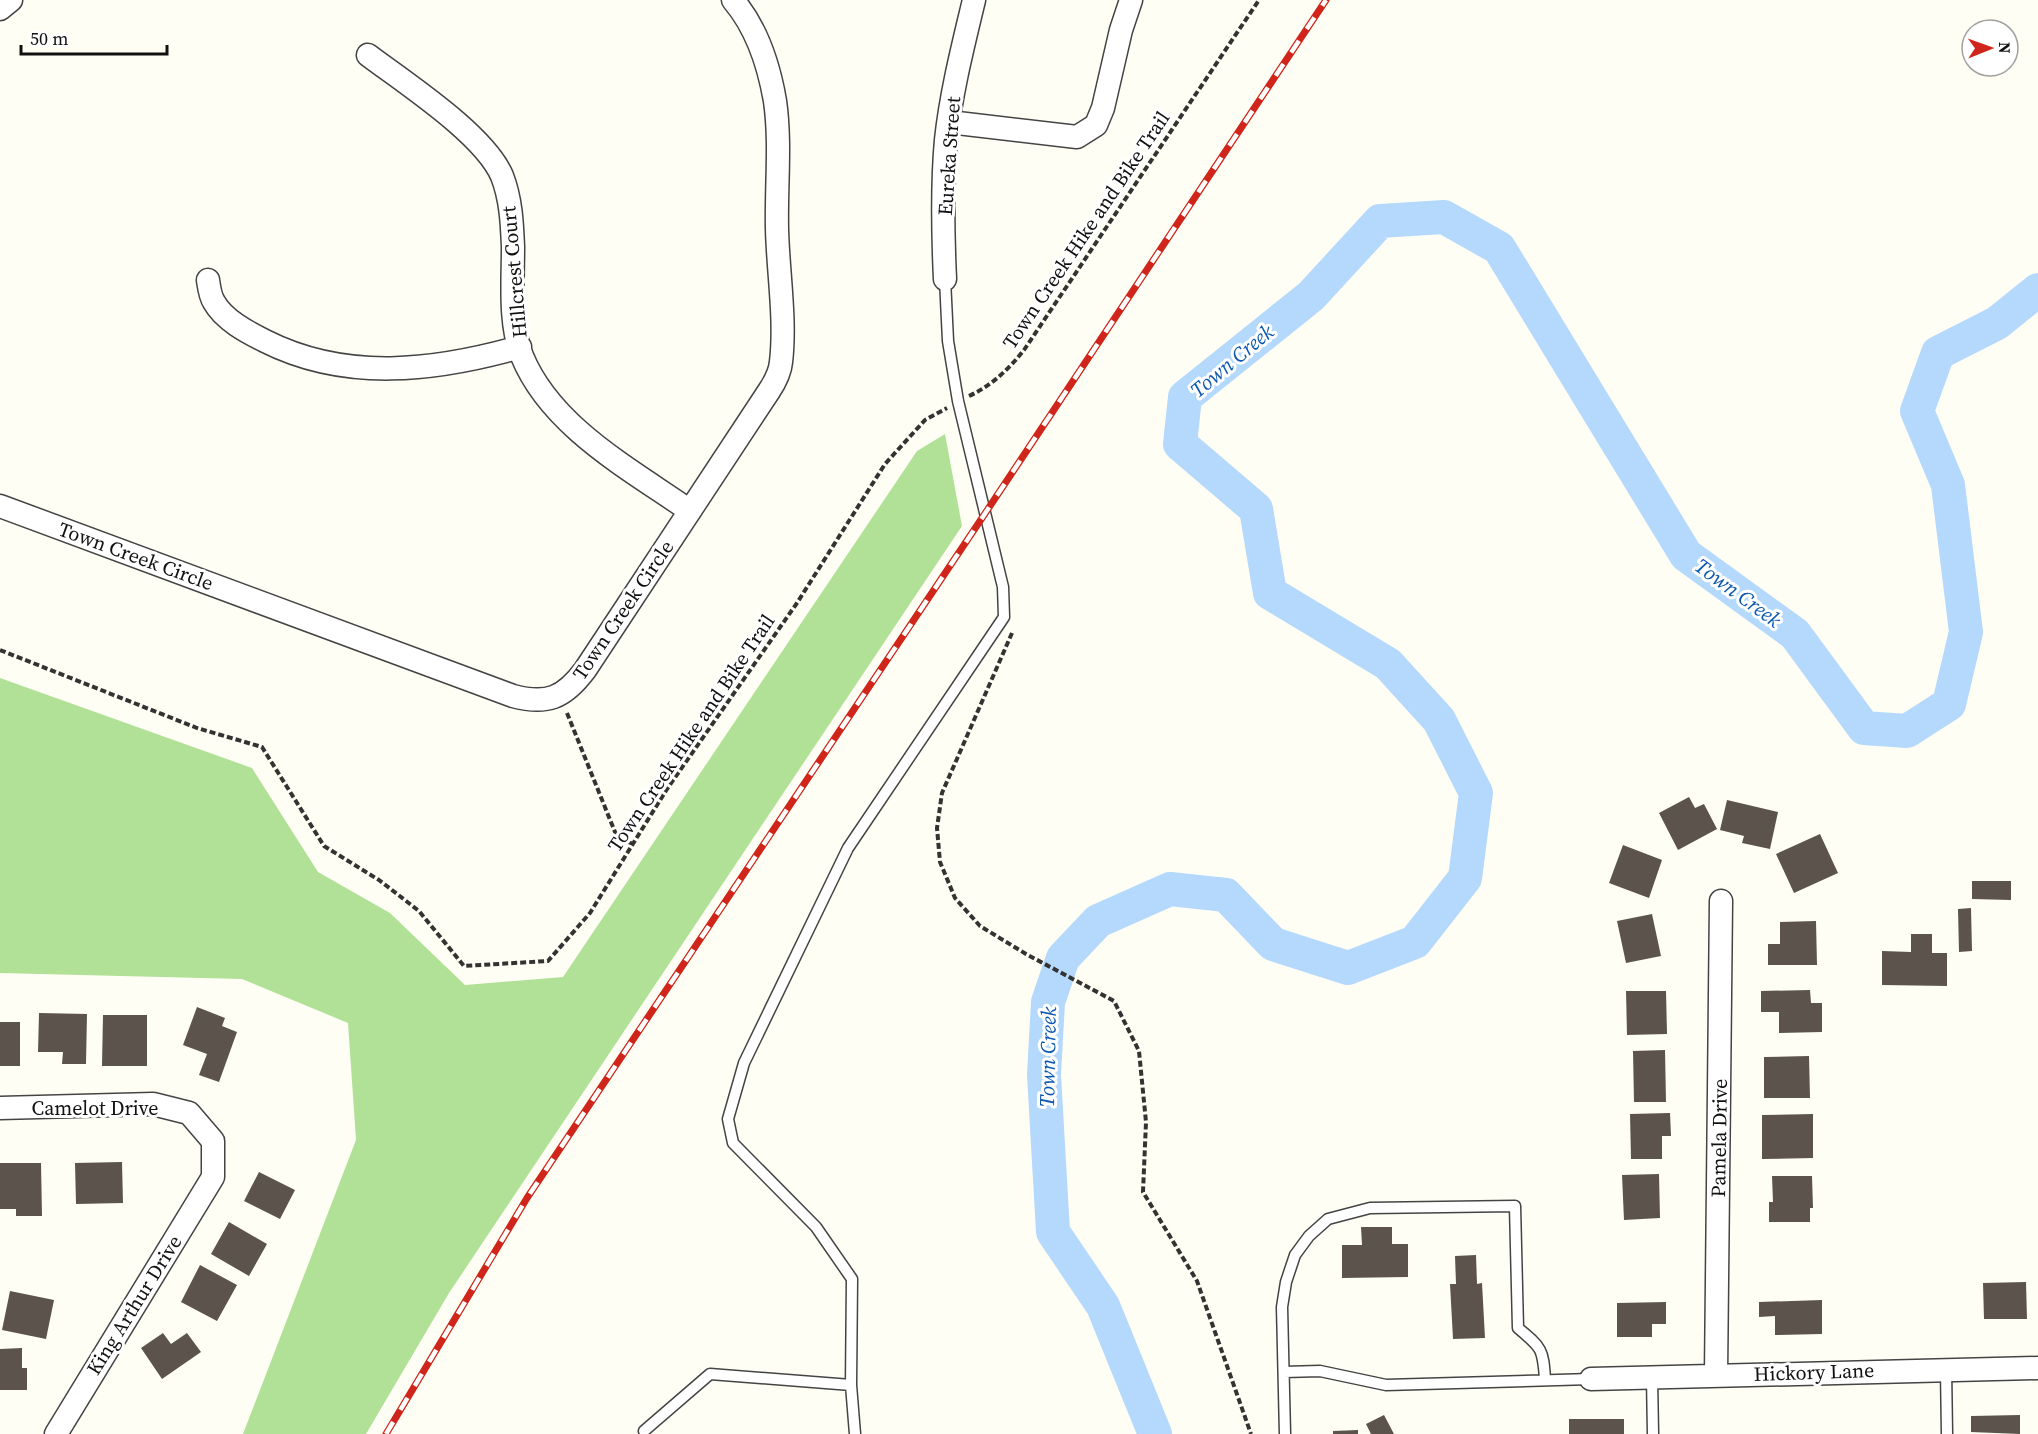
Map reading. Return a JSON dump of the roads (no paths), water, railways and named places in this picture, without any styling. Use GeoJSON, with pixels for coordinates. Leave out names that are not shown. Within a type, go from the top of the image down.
{"type":"FeatureCollection","features":[{"type":"Feature","properties":{"kind":"street"},"geometry":{"type":"LineString","coordinates":[[0,9],[11,0]]}},
{"type":"Feature","properties":{"kind":"street","name":"Town Creek Circle"},"geometry":{"type":"LineString","coordinates":[[0,506],[513,696],[543,701],[560,696],[576,683],[585,670],[769,391],[778,376],[781,364],[777,226],[778,132],[774,100],[766,64],[754,34],[733,0]]}},
{"type":"Feature","properties":{"kind":"street","name":"Eureka Street"},"geometry":{"type":"LineString","coordinates":[[945,279],[946,141],[953,89],[974,0]]}},
{"type":"Feature","properties":{"kind":"street"},"geometry":{"type":"LineString","coordinates":[[949,122],[1077,137],[1096,125],[1103,108],[1120,30],[1131,0]]}},
{"type":"Feature","properties":{"kind":"street","name":"Hillcrest Court"},"geometry":{"type":"LineString","coordinates":[[368,55],[450,117],[489,156],[501,174],[509,198],[512,226],[514,316],[520,347],[522,356],[545,393],[558,411],[594,444],[690,511]]}},
{"type":"Feature","properties":{"kind":"street"},"geometry":{"type":"LineString","coordinates":[[208,280],[213,302],[231,321],[280,349],[332,365],[369,369],[420,368],[467,361],[520,347]]}},
{"type":"Feature","properties":{"kind":"street","name":"Pamela Drive"},"geometry":{"type":"LineString","coordinates":[[1716,1375],[1721,901]]}},
{"type":"Feature","properties":{"kind":"street","name":"Camelot Drive"},"geometry":{"type":"LineString","coordinates":[[0,1108],[153,1104],[189,1113],[213,1141],[213,1177]]}},
{"type":"Feature","properties":{"kind":"street","name":"King Arthur Drive"},"geometry":{"type":"LineString","coordinates":[[56,1434],[213,1177]]}},
{"type":"Feature","properties":{"kind":"street","name":"Hickory Lane"},"geometry":{"type":"LineString","coordinates":[[1591,1378],[1946,1368],[2038,1368]]}},
{"type":"Feature","properties":{"kind":"lane"},"geometry":{"type":"LineString","coordinates":[[855,1434],[851,1385],[852,1279],[816,1227],[733,1143],[728,1119],[744,1063],[848,848],[1004,617],[1003,587],[958,401],[948,341],[945,279]]}},
{"type":"Feature","properties":{"kind":"lane"},"geometry":{"type":"LineString","coordinates":[[1285,1434],[1282,1307],[1286,1282],[1295,1255],[1310,1236],[1328,1220],[1370,1208],[1515,1206],[1518,1328],[1537,1344],[1544,1355],[1545,1379]]}},
{"type":"Feature","properties":{"kind":"lane"},"geometry":{"type":"LineString","coordinates":[[1946,1368],[1947,1434]]}},
{"type":"Feature","properties":{"kind":"lane"},"geometry":{"type":"LineString","coordinates":[[1284,1372],[1320,1371],[1386,1384],[1591,1378]]}},
{"type":"Feature","properties":{"kind":"lane"},"geometry":{"type":"LineString","coordinates":[[644,1431],[710,1374],[851,1385]]}},
{"type":"Feature","properties":{"kind":"lane"},"geometry":{"type":"LineString","coordinates":[[1652,1377],[1653,1434]]}},
{"type":"Feature","properties":{"kind":"waterway","name":"Town Creek"},"geometry":{"type":"LineString","coordinates":[[1155,1434],[1103,1306],[1053,1232],[1044,1075],[1048,1002],[1063,958],[1098,921],[1170,889],[1226,895],[1273,944],[1348,968],[1415,942],[1465,878],[1476,793],[1439,720],[1388,664],[1270,593],[1256,509],[1180,444],[1185,397],[1311,296],[1380,221],[1444,217],[1499,248],[1686,555],[1795,634],[1864,728],[1907,731],[1949,704],[1966,632],[1948,485],[1917,411],[1938,353],[1997,323],[2038,290]]}},
{"type":"Feature","properties":{"kind":"railway"},"geometry":{"type":"LineString","coordinates":[[386,1434],[527,1198],[1326,0]]}}]}
